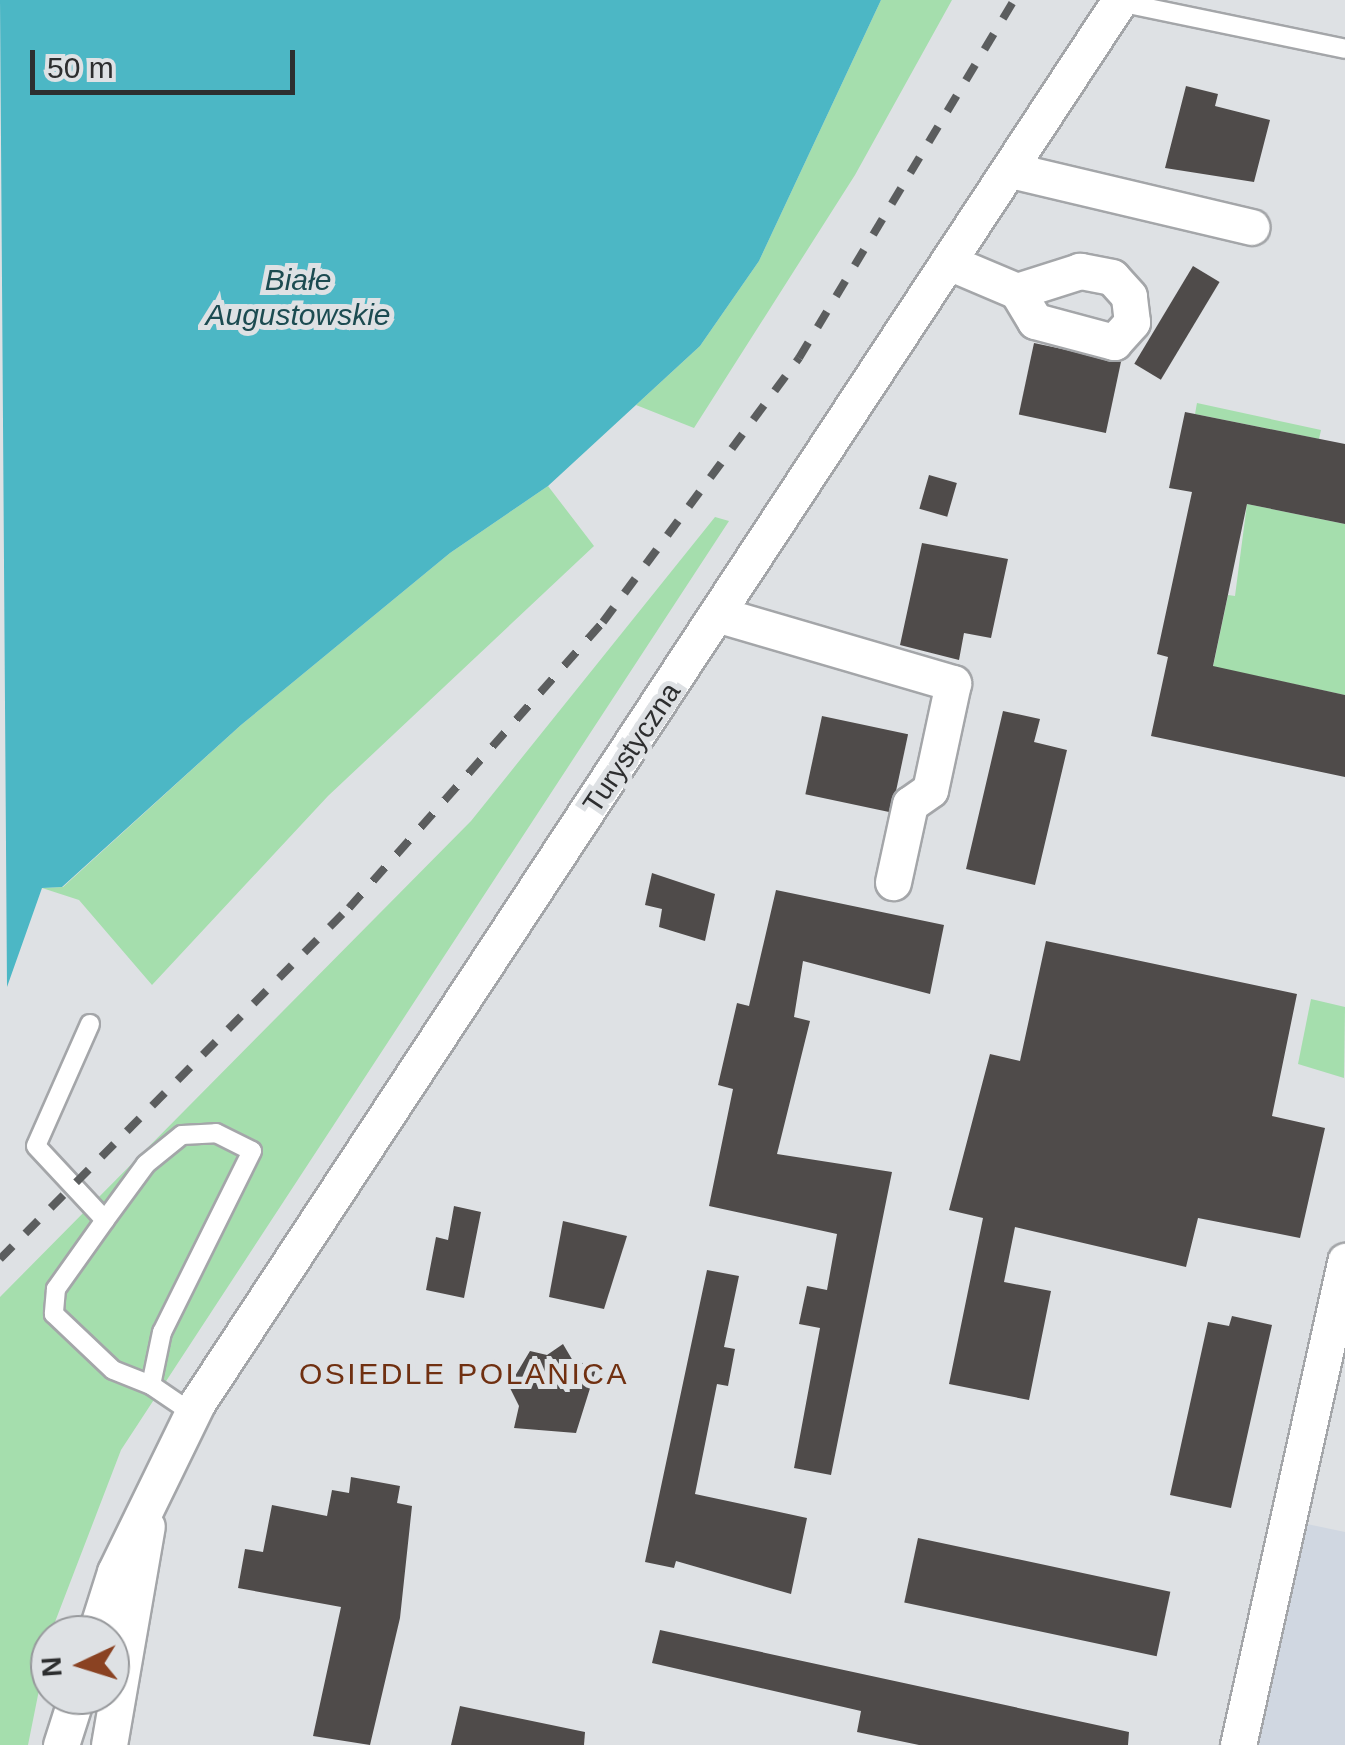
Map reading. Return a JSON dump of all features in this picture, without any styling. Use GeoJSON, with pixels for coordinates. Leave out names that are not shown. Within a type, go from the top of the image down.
{"type":"FeatureCollection","features":[{"type":"Feature","properties":{"kind":"street","name":"Turystyczna"},"geometry":{"type":"LineString","coordinates":[[103,1615],[150,1500],[192,1413],[1015,171],[1120,1]]}},
{"type":"Feature","properties":{"kind":"street"},"geometry":{"type":"LineString","coordinates":[[1015,171],[1251,227]]}},
{"type":"Feature","properties":{"kind":"street"},"geometry":{"type":"LineString","coordinates":[[953,264],[1018,291]]}},
{"type":"Feature","properties":{"kind":"street"},"geometry":{"type":"LineString","coordinates":[[720,615],[953,683],[930,790],[910,804],[893,882]]}},
{"type":"Feature","properties":{"kind":"street"},"geometry":{"type":"LineString","coordinates":[[1238,1745],[1345,1261]]}},
{"type":"Feature","properties":{"kind":"street","name":"Turystyczna"},"geometry":{"type":"LineString","coordinates":[[109,1745],[150,1500]]}},
{"type":"Feature","properties":{"kind":"street"},"geometry":{"type":"LineString","coordinates":[[61,1745],[71,1715]]}},
{"type":"Feature","properties":{"kind":"lane"},"geometry":{"type":"LineString","coordinates":[[1120,1],[1345,50]]}},
{"type":"Feature","properties":{"kind":"lane"},"geometry":{"type":"LineString","coordinates":[[90,1024],[36,1146],[105,1220]]}},
{"type":"Feature","properties":{"kind":"lane"},"geometry":{"type":"LineString","coordinates":[[151,1385],[170,1304],[252,1151],[216,1133],[182,1135],[146,1164],[56,1289],[54,1314],[114,1370],[151,1385],[192,1413]]}},
{"type":"Feature","properties":{"kind":"shaded area"},"geometry":{"type":"Polygon","coordinates":[[[1307,1524],[1345,1532],[1345,1745],[1252,1745],[1307,1524]]]}},
{"type":"Feature","properties":{"kind":"green space"},"geometry":{"type":"Polygon","coordinates":[[[881,0],[952,0],[855,175],[694,428],[636,405],[700,346],[759,261],[881,0]]]}},
{"type":"Feature","properties":{"kind":"green space"},"geometry":{"type":"Polygon","coordinates":[[[1197,403],[1321,430],[1319,439],[1195,414],[1197,403]]]}},
{"type":"Feature","properties":{"kind":"green space"},"geometry":{"type":"Polygon","coordinates":[[[548,486],[594,546],[328,796],[152,985],[79,900],[42,888],[63,887],[241,725],[450,553],[548,486]]]}},
{"type":"Feature","properties":{"kind":"green space"},"geometry":{"type":"Polygon","coordinates":[[[1247,504],[1345,524],[1345,695],[1213,667],[1228,595],[1235,596],[1247,504]]]}},
{"type":"Feature","properties":{"kind":"green space"},"geometry":{"type":"Polygon","coordinates":[[[715,517],[729,521],[121,1450],[58,1615],[30,1615],[30,1715],[34,1715],[28,1745],[0,1745],[0,1297],[471,821],[715,517]]]}},
{"type":"Feature","properties":{"kind":"green space"},"geometry":{"type":"Polygon","coordinates":[[[1311,999],[1345,1007],[1344,1078],[1298,1064],[1311,999]]]}},
{"type":"Feature","properties":{"kind":"water","name":"Białe Augustowskie"},"geometry":{"type":"Polygon","coordinates":[[[0,0],[881,0],[759,261],[700,346],[548,486],[450,553],[241,725],[62,887],[42,888],[7,987],[0,0]]]}},
{"type":"Feature","properties":{"kind":"building"},"geometry":{"type":"Polygon","coordinates":[[[1186,86],[1218,94],[1215,106],[1270,120],[1254,182],[1165,168],[1186,86]]]}},
{"type":"Feature","properties":{"kind":"building"},"geometry":{"type":"Polygon","coordinates":[[[1193,266],[1220,282],[1161,380],[1134,364],[1193,266]]]}},
{"type":"Feature","properties":{"kind":"building"},"geometry":{"type":"Polygon","coordinates":[[[1034,343],[1121,362],[1106,433],[1019,414],[1034,343]]]}},
{"type":"Feature","properties":{"kind":"building"},"geometry":{"type":"Polygon","coordinates":[[[1185,412],[1345,444],[1345,524],[1247,504],[1213,666],[1345,695],[1345,777],[1151,736],[1168,657],[1157,654],[1192,492],[1169,488],[1185,412]]]}},
{"type":"Feature","properties":{"kind":"building"},"geometry":{"type":"Polygon","coordinates":[[[929,475],[957,483],[947,517],[919,509],[929,475]]]}},
{"type":"Feature","properties":{"kind":"building"},"geometry":{"type":"Polygon","coordinates":[[[922,543],[1008,559],[991,638],[964,633],[959,660],[900,645],[922,543]]]}},
{"type":"Feature","properties":{"kind":"building"},"geometry":{"type":"Polygon","coordinates":[[[1003,711],[1040,719],[1034,742],[1067,750],[1035,885],[966,869],[1003,711]]]}},
{"type":"Feature","properties":{"kind":"building"},"geometry":{"type":"Polygon","coordinates":[[[822,716],[908,734],[891,813],[805,794],[822,716]]]}},
{"type":"Feature","properties":{"kind":"building"},"geometry":{"type":"Polygon","coordinates":[[[652,873],[715,894],[705,941],[659,927],[662,909],[645,905],[652,873]]]}},
{"type":"Feature","properties":{"kind":"building"},"geometry":{"type":"Polygon","coordinates":[[[776,890],[944,925],[930,994],[803,961],[794,1017],[810,1021],[777,1154],[892,1172],[831,1475],[794,1468],[820,1328],[799,1324],[807,1286],[827,1290],[837,1234],[709,1206],[733,1089],[718,1085],[737,1003],[749,1006],[776,890]]]}},
{"type":"Feature","properties":{"kind":"building"},"geometry":{"type":"Polygon","coordinates":[[[1046,941],[1297,994],[1272,1116],[1325,1128],[1300,1238],[1198,1218],[1186,1267],[1015,1227],[1004,1282],[1051,1291],[1029,1400],[949,1384],[983,1218],[949,1210],[990,1054],[1020,1061],[1046,941]]]}},
{"type":"Feature","properties":{"kind":"building"},"geometry":{"type":"Polygon","coordinates":[[[454,1206],[481,1212],[464,1298],[426,1290],[436,1237],[448,1240],[454,1206]]]}},
{"type":"Feature","properties":{"kind":"building"},"geometry":{"type":"Polygon","coordinates":[[[563,1221],[627,1236],[604,1309],[549,1297],[563,1221]]]}},
{"type":"Feature","properties":{"kind":"building"},"geometry":{"type":"Polygon","coordinates":[[[707,1270],[739,1276],[724,1347],[735,1349],[728,1386],[717,1384],[695,1494],[807,1518],[791,1594],[676,1561],[674,1568],[645,1562],[707,1270]]]}},
{"type":"Feature","properties":{"kind":"building"},"geometry":{"type":"Polygon","coordinates":[[[1232,1316],[1272,1325],[1231,1508],[1170,1495],[1208,1322],[1229,1326],[1232,1316]]]}},
{"type":"Feature","properties":{"kind":"building"},"geometry":{"type":"Polygon","coordinates":[[[563,1344],[573,1361],[597,1366],[576,1433],[514,1428],[519,1406],[509,1386],[530,1351],[547,1355],[563,1344]]]}},
{"type":"Feature","properties":{"kind":"building"},"geometry":{"type":"Polygon","coordinates":[[[351,1477],[400,1486],[397,1503],[412,1506],[400,1618],[370,1745],[313,1736],[341,1607],[238,1588],[245,1549],[263,1552],[272,1505],[327,1516],[332,1490],[349,1493],[351,1477]]]}},
{"type":"Feature","properties":{"kind":"building"},"geometry":{"type":"Polygon","coordinates":[[[918,1538],[1170,1592],[1157,1656],[904,1603],[918,1538]]]}},
{"type":"Feature","properties":{"kind":"building"},"geometry":{"type":"Polygon","coordinates":[[[660,1630],[1129,1732],[1128,1745],[919,1745],[857,1732],[861,1711],[652,1663],[660,1630]]]}},
{"type":"Feature","properties":{"kind":"building"},"geometry":{"type":"Polygon","coordinates":[[[460,1706],[585,1732],[584,1745],[451,1745],[460,1706]]]}},
{"type":"Feature","properties":{"kind":"railway"},"geometry":{"type":"LineString","coordinates":[[0,1259],[349,908],[603,622],[799,358],[1014,0]]}},
{"type":"Feature","properties":{"kind":"district","name":"OSIEDLE POLANICA"},"geometry":{"type":"Point","coordinates":[464,1374]}}]}
